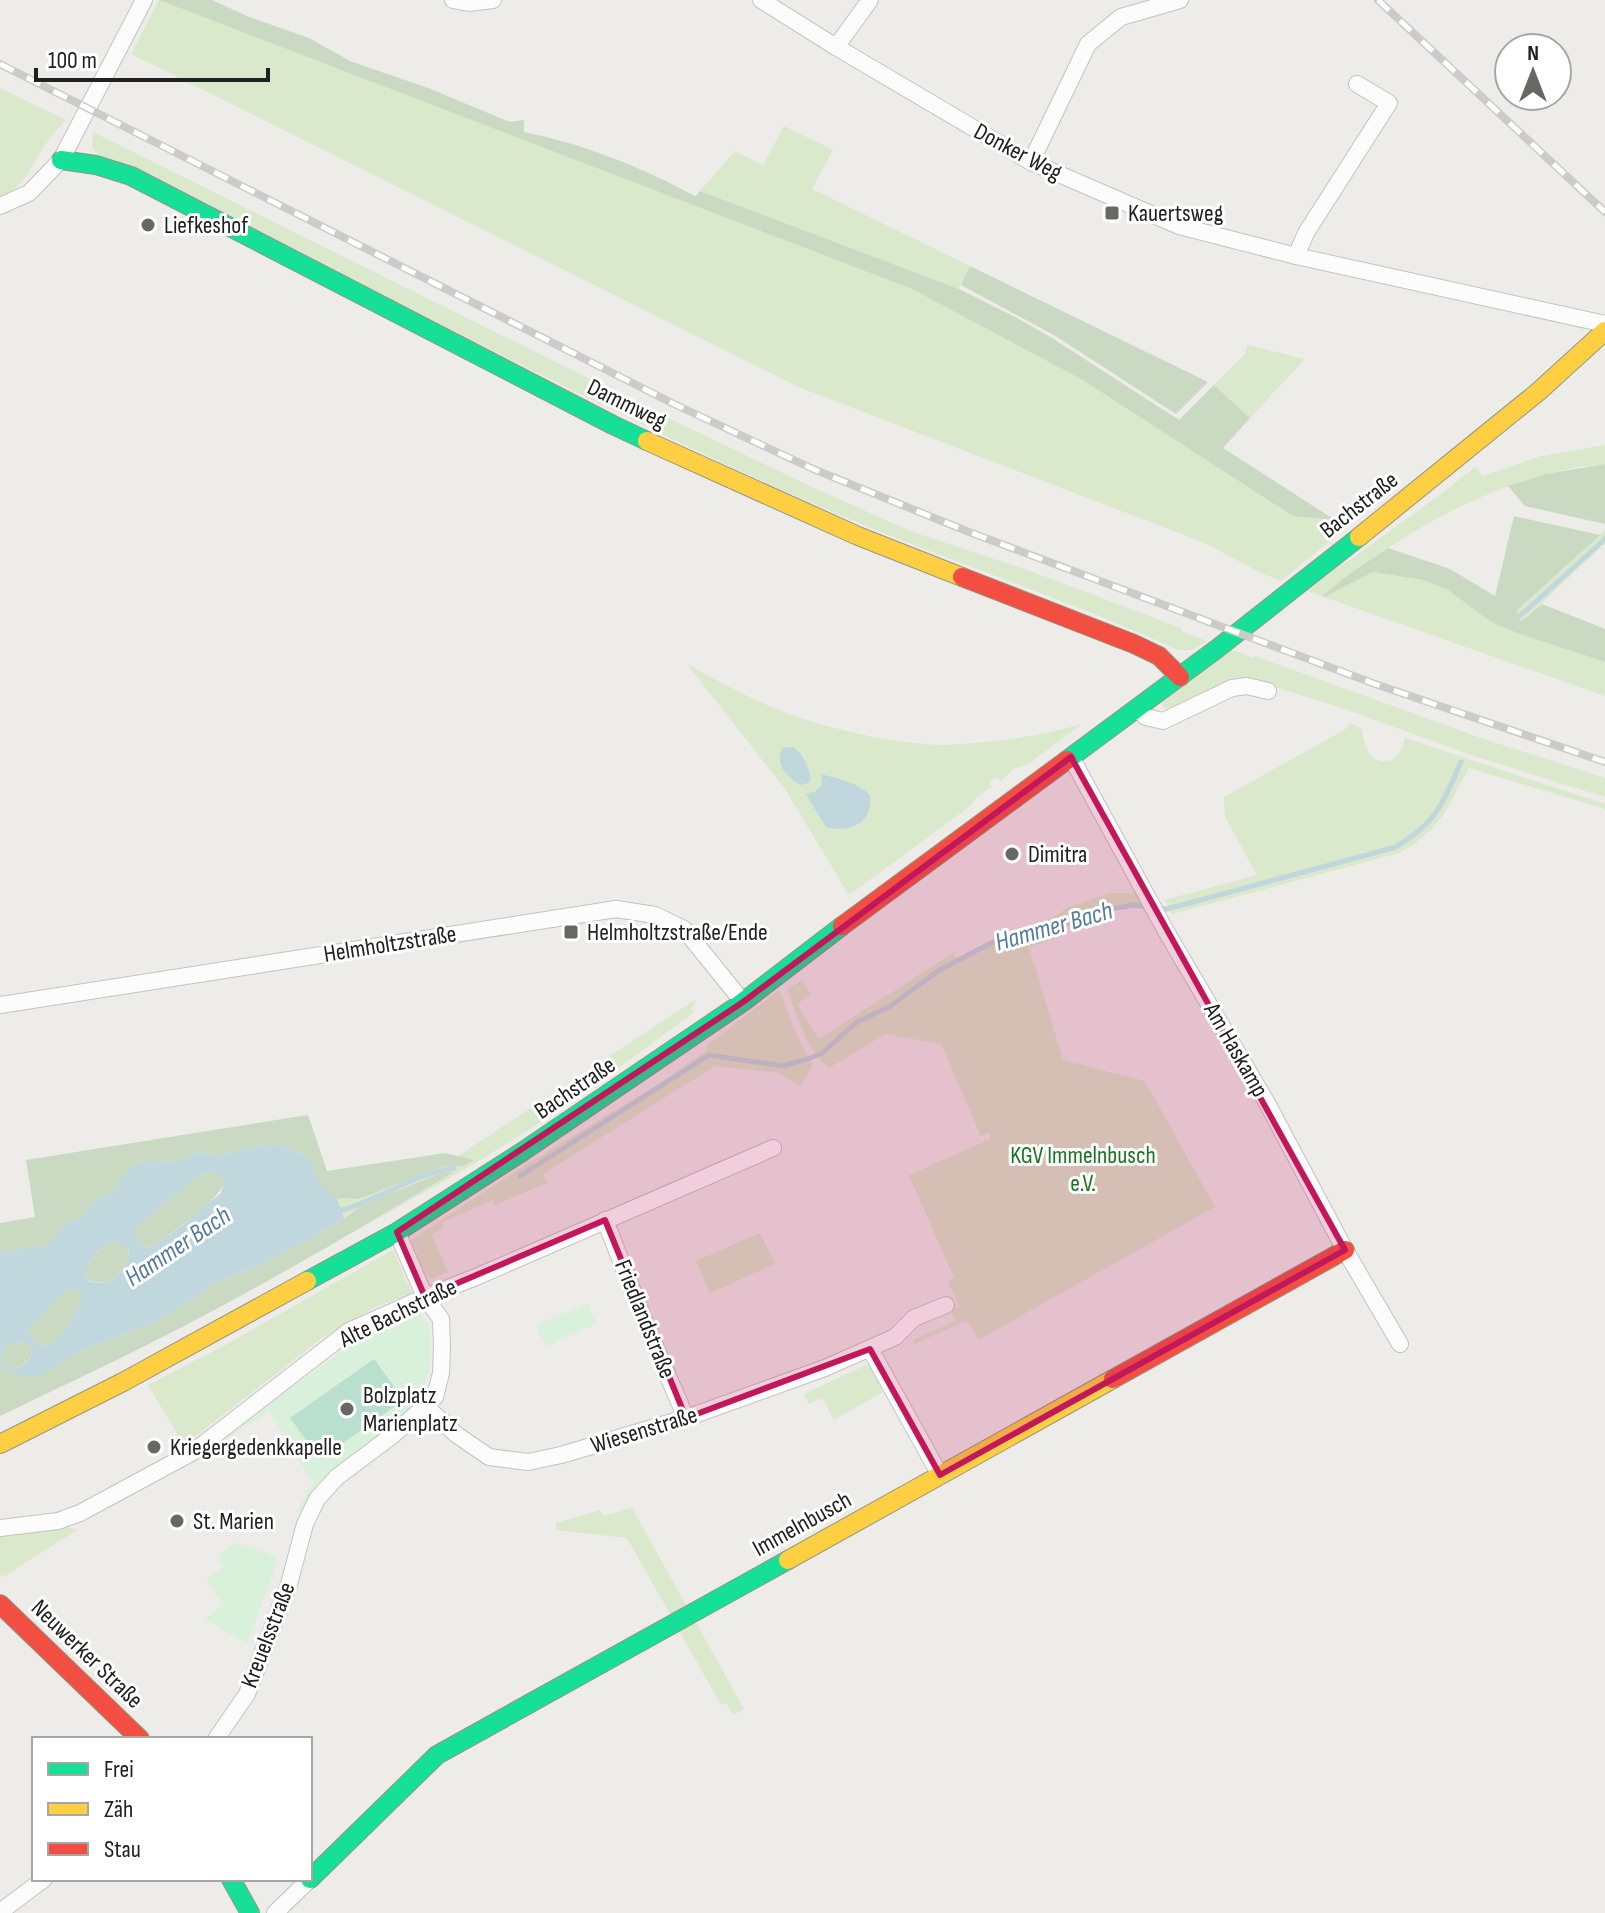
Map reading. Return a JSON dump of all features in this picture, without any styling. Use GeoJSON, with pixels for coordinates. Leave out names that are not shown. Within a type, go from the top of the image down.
{"type":"FeatureCollection","features":[{"type":"Feature","properties":{"kind":"street"},"geometry":{"type":"LineString","coordinates":[[0,206],[29,193],[61,160],[144,0]]}},
{"type":"Feature","properties":{"kind":"street"},"geometry":{"type":"LineString","coordinates":[[453,0],[469,3],[493,0]]}},
{"type":"Feature","properties":{"kind":"street","name":"Donker Weg"},"geometry":{"type":"LineString","coordinates":[[761,0],[1031,162],[1179,226],[1296,256],[1605,324]]}},
{"type":"Feature","properties":{"kind":"street"},"geometry":{"type":"LineString","coordinates":[[836,47],[870,0]]}},
{"type":"Feature","properties":{"kind":"street"},"geometry":{"type":"LineString","coordinates":[[1031,162],[1088,44],[1121,17],[1180,0]]}},
{"type":"Feature","properties":{"kind":"street"},"geometry":{"type":"LineString","coordinates":[[1296,256],[1306,233],[1389,103],[1357,84]]}},
{"type":"Feature","properties":{"kind":"street","name":"Dammweg"},"geometry":{"type":"LineString","coordinates":[[61,160],[107,166],[131,176],[613,425],[858,536],[1134,644],[1159,656],[1180,677]]}},
{"type":"Feature","properties":{"kind":"street","name":"Bachstraße"},"geometry":{"type":"LineString","coordinates":[[0,1444],[123,1382],[397,1232],[522,1152],[743,1002],[1180,677],[1472,447],[1605,331]]}},
{"type":"Feature","properties":{"kind":"street"},"geometry":{"type":"LineString","coordinates":[[1136,709],[1146,717],[1163,721],[1232,688],[1247,686],[1268,691]]}},
{"type":"Feature","properties":{"kind":"street","name":"Am Haskamp"},"geometry":{"type":"LineString","coordinates":[[1071,757],[1400,1344]]}},
{"type":"Feature","properties":{"kind":"street","name":"Helmholtzstraße"},"geometry":{"type":"LineString","coordinates":[[0,1005],[616,909],[655,915],[684,929],[743,1002]]}},
{"type":"Feature","properties":{"kind":"street","name":"Alte Bachstraße"},"geometry":{"type":"LineString","coordinates":[[0,1528],[58,1521],[80,1513],[193,1452],[349,1331],[773,1148]]}},
{"type":"Feature","properties":{"kind":"street","name":"Friedlandstraße"},"geometry":{"type":"LineString","coordinates":[[605,1220],[686,1418]]}},
{"type":"Feature","properties":{"kind":"street"},"geometry":{"type":"LineString","coordinates":[[397,1232],[425,1297],[441,1319],[441,1373],[435,1397],[426,1407]]}},
{"type":"Feature","properties":{"kind":"street","name":"Immelnbusch"},"geometry":{"type":"LineString","coordinates":[[312,1877],[437,1755],[1345,1250]]}},
{"type":"Feature","properties":{"kind":"street","name":"Wiesenstraße"},"geometry":{"type":"LineString","coordinates":[[426,1407],[457,1435],[489,1457],[528,1462],[686,1418],[825,1368],[895,1337],[914,1318],[946,1305]]}},
{"type":"Feature","properties":{"kind":"street"},"geometry":{"type":"LineString","coordinates":[[870,1349],[940,1475]]}},
{"type":"Feature","properties":{"kind":"street","name":"Kreuelsstraße"},"geometry":{"type":"LineString","coordinates":[[217,1737],[247,1694],[289,1584],[305,1524],[317,1499],[337,1477],[426,1407]]}},
{"type":"Feature","properties":{"kind":"street","name":"Neuwerker Straße"},"geometry":{"type":"LineString","coordinates":[[0,1604],[138,1737]]}},
{"type":"Feature","properties":{"kind":"street"},"geometry":{"type":"LineString","coordinates":[[0,1912],[41,1881]]}},
{"type":"Feature","properties":{"kind":"street"},"geometry":{"type":"LineString","coordinates":[[232,1881],[250,1913]]}},
{"type":"Feature","properties":{"kind":"street","name":"Immelnbusch"},"geometry":{"type":"LineString","coordinates":[[275,1913],[308,1881]]}},
{"type":"Feature","properties":{"kind":"highlighted area"},"geometry":{"type":"Polygon","coordinates":[[[1071,757],[1345,1250],[940,1475],[870,1349],[686,1418],[605,1220],[425,1297],[397,1232],[743,1002],[1071,757]]]}},
{"type":"Feature","properties":{"kind":"green space"},"geometry":{"type":"Polygon","coordinates":[[[159,0],[912,289],[1081,379],[1293,516],[1335,520],[1347,527],[1281,581],[1205,543],[801,388],[131,54],[159,0]]]}},
{"type":"Feature","properties":{"kind":"green space"},"geometry":{"type":"Polygon","coordinates":[[[159,0],[212,0],[309,38],[350,61],[428,88],[510,122],[524,120],[524,132],[612,158],[695,196],[700,191],[959,289],[1052,338],[1179,420],[1214,385],[1250,418],[1223,448],[1335,520],[1293,516],[1081,379],[912,289],[159,0]]]}},
{"type":"Feature","properties":{"kind":"green space"},"geometry":{"type":"Polygon","coordinates":[[[0,88],[66,120],[47,142],[22,182],[0,197],[0,88]]]}},
{"type":"Feature","properties":{"kind":"green space"},"geometry":{"type":"Polygon","coordinates":[[[784,126],[833,150],[812,189],[970,266],[959,289],[700,191],[735,151],[763,165],[784,126]]]}},
{"type":"Feature","properties":{"kind":"green space"},"geometry":{"type":"Polygon","coordinates":[[[93,132],[812,487],[910,531],[1030,571],[1181,628],[1181,631],[1207,641],[1192,650],[1178,650],[853,521],[717,460],[100,156],[92,149],[93,132]]]}},
{"type":"Feature","properties":{"kind":"green space"},"geometry":{"type":"Polygon","coordinates":[[[970,266],[1208,382],[1176,414],[1054,335],[961,285],[970,266]]]}},
{"type":"Feature","properties":{"kind":"green space"},"geometry":{"type":"Polygon","coordinates":[[[1247,345],[1305,359],[1250,418],[1214,385],[1245,354],[1247,345]]]}},
{"type":"Feature","properties":{"kind":"green space"},"geometry":{"type":"Polygon","coordinates":[[[1605,445],[1605,464],[1566,470],[1490,493],[1420,528],[1322,596],[1308,591],[1475,467],[1483,476],[1541,456],[1605,445]]]}},
{"type":"Feature","properties":{"kind":"green space"},"geometry":{"type":"Polygon","coordinates":[[[1605,464],[1605,524],[1525,506],[1508,486],[1546,474],[1605,464]]]}},
{"type":"Feature","properties":{"kind":"green space"},"geometry":{"type":"Polygon","coordinates":[[[1514,516],[1600,535],[1517,610],[1521,622],[1542,604],[1605,629],[1605,662],[1491,622],[1448,590],[1423,580],[1373,572],[1322,596],[1388,548],[1450,569],[1495,596],[1514,516]]]}},
{"type":"Feature","properties":{"kind":"green space"},"geometry":{"type":"Polygon","coordinates":[[[1605,530],[1605,543],[1521,623],[1516,610],[1605,530]]]}},
{"type":"Feature","properties":{"kind":"green space"},"geometry":{"type":"Polygon","coordinates":[[[1373,572],[1423,580],[1448,590],[1491,622],[1605,662],[1605,696],[1324,597],[1373,572]]]}},
{"type":"Feature","properties":{"kind":"green space"},"geometry":{"type":"Polygon","coordinates":[[[1230,649],[1481,738],[1605,778],[1605,797],[1249,679],[1175,708],[1164,708],[1162,703],[1230,649]]]}},
{"type":"Feature","properties":{"kind":"green space"},"geometry":{"type":"Polygon","coordinates":[[[687,664],[756,700],[798,717],[849,732],[902,741],[943,745],[992,742],[1082,724],[1028,764],[1014,769],[1000,781],[996,777],[989,782],[992,787],[968,808],[849,895],[785,789],[687,664]],[[821,775],[822,785],[814,793],[807,794],[836,829],[821,775]]]}},
{"type":"Feature","properties":{"kind":"green space"},"geometry":{"type":"Polygon","coordinates":[[[1350,723],[1361,728],[1368,750],[1380,761],[1396,757],[1405,738],[1605,804],[1605,809],[1469,768],[1442,817],[1425,835],[1399,853],[1172,914],[1165,900],[1257,875],[1225,817],[1224,797],[1346,729],[1350,723]]]}},
{"type":"Feature","properties":{"kind":"green space","name":"KGV Immelnbusch e.V."},"geometry":{"type":"Polygon","coordinates":[[[1109,893],[1137,893],[1147,910],[1126,908],[1095,914],[1065,925],[1067,934],[1029,947],[1063,1060],[1145,1081],[1215,1207],[978,1340],[966,1321],[914,1344],[913,1340],[955,1321],[951,1310],[959,1306],[948,1282],[954,1278],[909,1175],[990,1139],[990,1132],[981,1136],[941,1044],[885,1034],[829,1068],[808,1042],[787,989],[802,980],[811,994],[797,1004],[819,1039],[953,953],[957,959],[989,942],[1040,925],[1069,907],[1109,893]]]}},
{"type":"Feature","properties":{"kind":"green space"},"geometry":{"type":"Polygon","coordinates":[[[779,990],[813,1064],[801,1086],[778,1073],[715,1066],[543,1174],[547,1183],[495,1205],[493,1200],[442,1222],[444,1228],[432,1234],[448,1272],[432,1279],[425,1275],[411,1240],[519,1169],[663,1081],[707,1050],[706,1046],[779,990]]]}},
{"type":"Feature","properties":{"kind":"green space"},"geometry":{"type":"Polygon","coordinates":[[[696,999],[693,1013],[560,1109],[477,1162],[350,1235],[452,1173],[441,1173],[362,1205],[344,1219],[337,1198],[359,1199],[444,1166],[464,1166],[473,1160],[458,1156],[529,1109],[540,1111],[543,1100],[696,999]]]}},
{"type":"Feature","properties":{"kind":"green space"},"geometry":{"type":"Polygon","coordinates":[[[308,1115],[327,1171],[445,1153],[474,1160],[464,1166],[444,1166],[359,1199],[337,1198],[321,1187],[313,1166],[305,1156],[285,1146],[266,1144],[218,1156],[201,1152],[191,1154],[187,1159],[162,1162],[144,1160],[129,1169],[111,1193],[93,1202],[83,1218],[65,1223],[49,1244],[0,1253],[0,1223],[35,1217],[26,1160],[308,1115]]]}},
{"type":"Feature","properties":{"kind":"green space"},"geometry":{"type":"Polygon","coordinates":[[[213,1171],[224,1182],[213,1199],[150,1248],[138,1240],[134,1232],[140,1224],[197,1177],[213,1171]]]}},
{"type":"Feature","properties":{"kind":"green space"},"geometry":{"type":"Polygon","coordinates":[[[454,1172],[212,1311],[0,1416],[0,1366],[12,1374],[37,1376],[82,1350],[160,1320],[220,1280],[265,1263],[344,1219],[362,1205],[441,1173],[454,1172]]]}},
{"type":"Feature","properties":{"kind":"green space"},"geometry":{"type":"Polygon","coordinates":[[[760,1233],[775,1264],[710,1293],[696,1261],[760,1233]]]}},
{"type":"Feature","properties":{"kind":"green space"},"geometry":{"type":"Polygon","coordinates":[[[109,1243],[127,1247],[125,1267],[117,1277],[107,1282],[87,1280],[85,1277],[90,1261],[109,1243]]]}},
{"type":"Feature","properties":{"kind":"green space"},"geometry":{"type":"Polygon","coordinates":[[[393,1250],[412,1293],[375,1307],[322,1338],[184,1445],[148,1385],[393,1250]]]}},
{"type":"Feature","properties":{"kind":"green space"},"geometry":{"type":"Polygon","coordinates":[[[74,1288],[82,1293],[82,1300],[70,1323],[51,1344],[38,1344],[31,1337],[29,1328],[66,1290],[74,1288]]]}},
{"type":"Feature","properties":{"kind":"green space"},"geometry":{"type":"Polygon","coordinates":[[[587,1303],[596,1324],[547,1346],[537,1325],[587,1303]]]}},
{"type":"Feature","properties":{"kind":"green space"},"geometry":{"type":"Polygon","coordinates":[[[420,1313],[429,1327],[431,1347],[427,1376],[419,1395],[393,1424],[327,1475],[306,1513],[296,1512],[313,1483],[269,1412],[213,1446],[364,1335],[395,1319],[420,1313]]]}},
{"type":"Feature","properties":{"kind":"green space"},"geometry":{"type":"Polygon","coordinates":[[[10,1344],[31,1344],[30,1357],[15,1369],[9,1368],[2,1362],[3,1351],[10,1344]]]}},
{"type":"Feature","properties":{"kind":"green space","name":"Bolzplatz Marienplatz"},"geometry":{"type":"Polygon","coordinates":[[[374,1359],[404,1400],[320,1459],[290,1418],[374,1359]]]}},
{"type":"Feature","properties":{"kind":"green space"},"geometry":{"type":"Polygon","coordinates":[[[866,1365],[871,1367],[883,1392],[834,1420],[822,1398],[809,1404],[804,1394],[866,1365]]]}},
{"type":"Feature","properties":{"kind":"green space"},"geometry":{"type":"Polygon","coordinates":[[[632,1508],[686,1605],[670,1614],[627,1538],[556,1530],[556,1523],[600,1510],[603,1516],[632,1508]]]}},
{"type":"Feature","properties":{"kind":"green space"},"geometry":{"type":"Polygon","coordinates":[[[60,1525],[77,1530],[3,1577],[0,1575],[0,1535],[60,1525]]]}},
{"type":"Feature","properties":{"kind":"green space"},"geometry":{"type":"Polygon","coordinates":[[[235,1543],[262,1550],[278,1559],[247,1644],[205,1619],[223,1605],[206,1580],[223,1567],[217,1556],[235,1543]]]}},
{"type":"Feature","properties":{"kind":"green space"},"geometry":{"type":"Polygon","coordinates":[[[695,1621],[744,1709],[733,1715],[726,1703],[721,1705],[679,1630],[695,1621]]]}},
{"type":"Feature","properties":{"kind":"water"},"geometry":{"type":"Polygon","coordinates":[[[793,747],[807,766],[811,779],[808,783],[800,785],[795,782],[781,764],[783,748],[793,747]]]}},
{"type":"Feature","properties":{"kind":"water"},"geometry":{"type":"Polygon","coordinates":[[[821,774],[853,784],[870,795],[868,813],[864,819],[852,827],[826,827],[806,794],[822,785],[821,774]]]}},
{"type":"Feature","properties":{"kind":"water"},"geometry":{"type":"Polygon","coordinates":[[[266,1144],[285,1146],[305,1156],[321,1186],[337,1198],[344,1219],[265,1263],[220,1280],[160,1320],[82,1350],[37,1377],[12,1374],[0,1366],[0,1253],[49,1244],[65,1223],[82,1218],[93,1202],[111,1193],[129,1169],[144,1160],[162,1162],[187,1159],[191,1154],[201,1152],[218,1156],[266,1144]],[[213,1171],[206,1172],[140,1224],[134,1232],[142,1244],[150,1248],[221,1193],[224,1182],[213,1171]],[[109,1243],[96,1253],[85,1277],[88,1281],[101,1283],[117,1277],[125,1267],[129,1252],[126,1246],[109,1243]],[[74,1288],[66,1290],[29,1328],[31,1337],[38,1344],[45,1346],[58,1338],[82,1300],[82,1293],[74,1288]],[[24,1342],[10,1344],[3,1351],[2,1362],[15,1369],[30,1357],[31,1345],[24,1342]]]}},
{"type":"Feature","properties":{"kind":"waterway","name":"Hammer Bach"},"geometry":{"type":"LineString","coordinates":[[1521,615],[1605,539]]}},
{"type":"Feature","properties":{"kind":"waterway","name":"Hammer Bach"},"geometry":{"type":"LineString","coordinates":[[1158,908],[1167,909],[1396,847],[1421,829],[1437,811],[1461,762]]}},
{"type":"Feature","properties":{"kind":"waterway","name":"Hammer Bach"},"geometry":{"type":"LineString","coordinates":[[520,1176],[709,1055],[783,1066],[807,1059],[821,1054],[857,1022],[889,1007],[938,971],[993,942],[1051,932],[1094,912],[1134,905],[1148,907]]}},
{"type":"Feature","properties":{"kind":"waterway","name":"Hammer Bach"},"geometry":{"type":"LineString","coordinates":[[335,1210],[353,1207],[422,1177],[454,1168]]}},
{"type":"Feature","properties":{"kind":"railway"},"geometry":{"type":"LineString","coordinates":[[1378,0],[1605,212]]}},
{"type":"Feature","properties":{"kind":"railway"},"geometry":{"type":"LineString","coordinates":[[0,64],[674,404],[813,469],[969,532],[1375,684],[1605,762]]}},
{"type":"Feature","properties":{"kind":"traffic: fast"},"geometry":{"type":"LineString","coordinates":[[61,160],[96,165],[131,176],[647,441]]}},
{"type":"Feature","properties":{"kind":"traffic: fast"},"geometry":{"type":"LineString","coordinates":[[1067,760],[1218,648],[1359,537]]}},
{"type":"Feature","properties":{"kind":"traffic: fast"},"geometry":{"type":"LineString","coordinates":[[307,1281],[397,1232],[522,1152],[743,1002],[842,926]]}},
{"type":"Feature","properties":{"kind":"traffic: fast"},"geometry":{"type":"LineString","coordinates":[[312,1877],[437,1755],[788,1560]]}},
{"type":"Feature","properties":{"kind":"traffic: fast"},"geometry":{"type":"LineString","coordinates":[[232,1881],[250,1913]]}},
{"type":"Feature","properties":{"kind":"traffic: slow"},"geometry":{"type":"LineString","coordinates":[[1359,537],[1538,392],[1605,331]]}},
{"type":"Feature","properties":{"kind":"traffic: slow"},"geometry":{"type":"LineString","coordinates":[[647,441],[858,536],[962,577]]}},
{"type":"Feature","properties":{"kind":"traffic: slow"},"geometry":{"type":"LineString","coordinates":[[0,1444],[123,1382],[307,1281]]}},
{"type":"Feature","properties":{"kind":"traffic: slow"},"geometry":{"type":"LineString","coordinates":[[788,1560],[1113,1379]]}},
{"type":"Feature","properties":{"kind":"traffic: jam"},"geometry":{"type":"LineString","coordinates":[[962,577],[1134,644],[1159,656],[1180,677]]}},
{"type":"Feature","properties":{"kind":"traffic: jam"},"geometry":{"type":"LineString","coordinates":[[842,926],[1067,760]]}},
{"type":"Feature","properties":{"kind":"traffic: jam"},"geometry":{"type":"LineString","coordinates":[[1113,1379],[1345,1250]]}},
{"type":"Feature","properties":{"kind":"traffic: jam"},"geometry":{"type":"LineString","coordinates":[[0,1604],[138,1737]]}},
{"type":"Feature","properties":{"kind":"place","name":"Kauertsweg"},"geometry":{"type":"Point","coordinates":[1112,213]}},
{"type":"Feature","properties":{"kind":"place","name":"Liefkeshof"},"geometry":{"type":"Point","coordinates":[148,225]}},
{"type":"Feature","properties":{"kind":"place","name":"Dimitra"},"geometry":{"type":"Point","coordinates":[1012,854]}},
{"type":"Feature","properties":{"kind":"place","name":"Helmholtzstraße/Ende"},"geometry":{"type":"Point","coordinates":[571,932]}},
{"type":"Feature","properties":{"kind":"place","name":"Bolzplatz Marienplatz"},"geometry":{"type":"Point","coordinates":[347,1409]}},
{"type":"Feature","properties":{"kind":"place","name":"Kriegergedenkkapelle"},"geometry":{"type":"Point","coordinates":[154,1447]}},
{"type":"Feature","properties":{"kind":"place","name":"St. Marien"},"geometry":{"type":"Point","coordinates":[177,1521]}}]}
